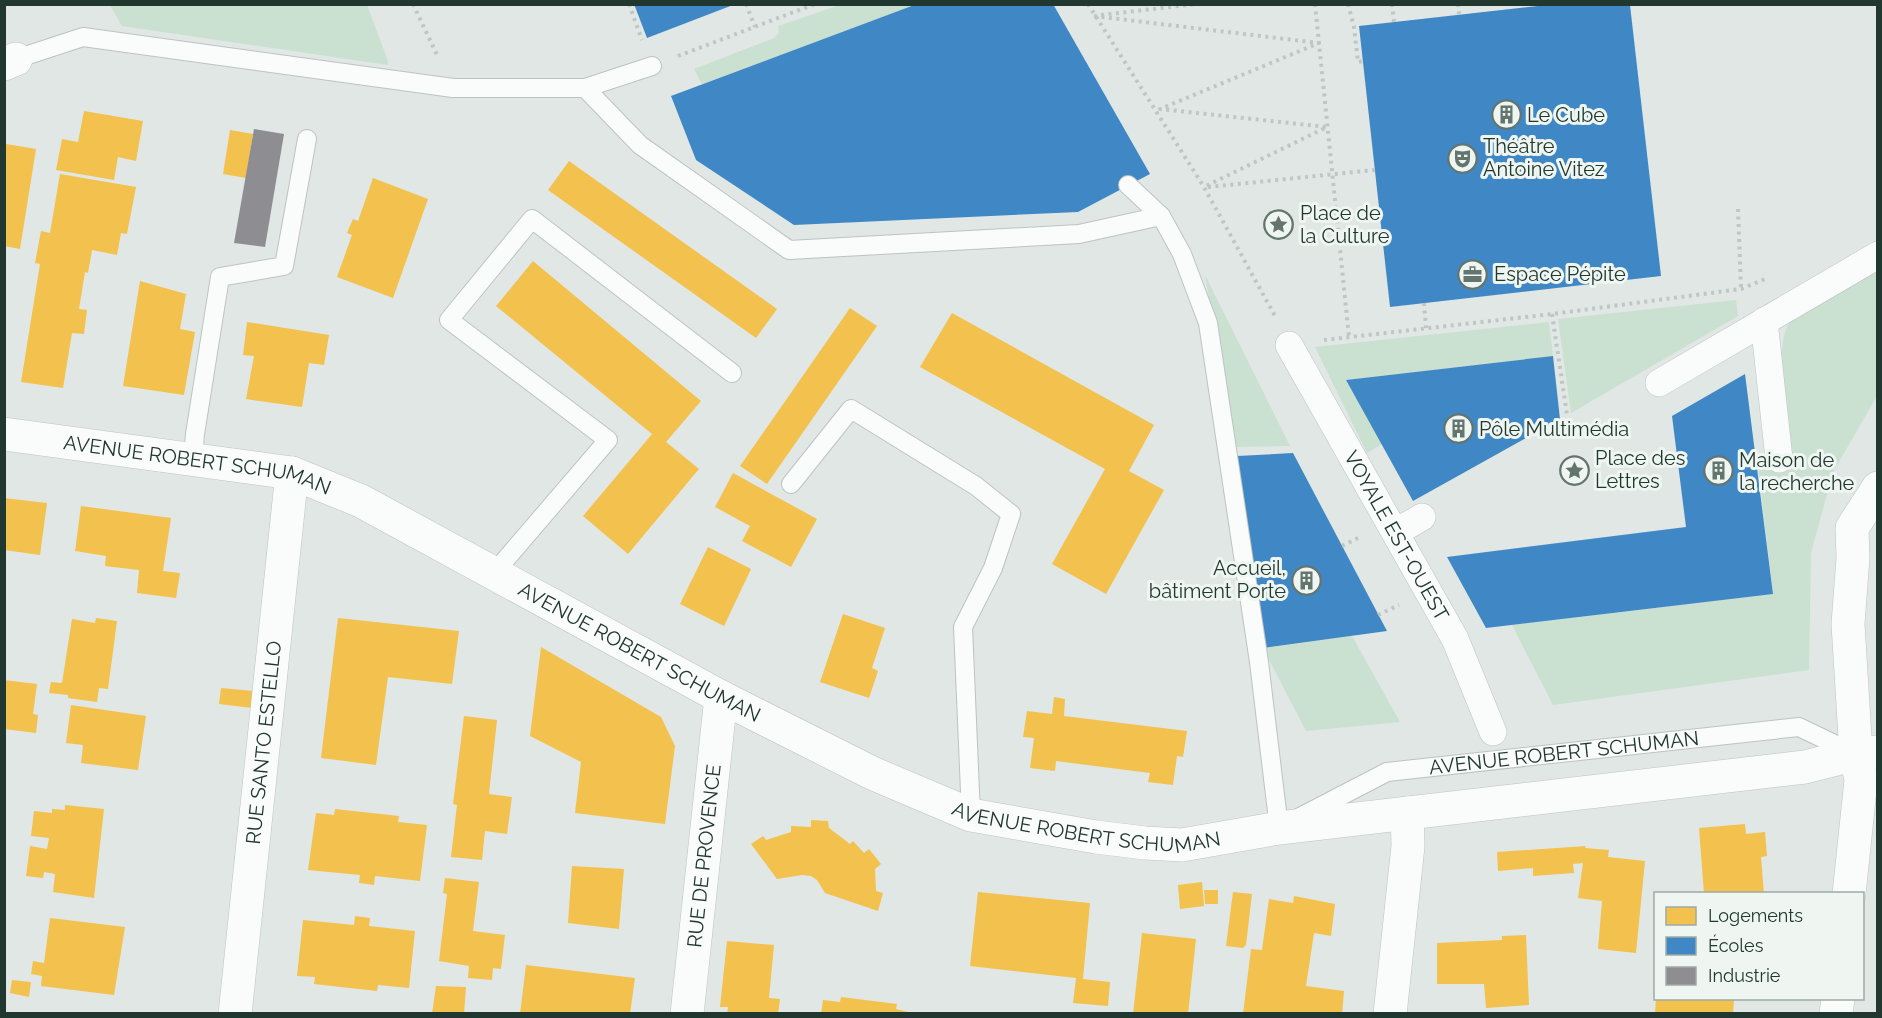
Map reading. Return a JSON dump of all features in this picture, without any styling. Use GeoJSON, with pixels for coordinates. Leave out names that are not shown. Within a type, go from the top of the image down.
{"type":"FeatureCollection","features":[{"type":"Feature","properties":{"kind":"street"},"geometry":{"type":"LineString","coordinates":[[1659,383],[1878,255]]}},
{"type":"Feature","properties":{"kind":"street"},"geometry":{"type":"LineString","coordinates":[[1764,321],[1779,459]]}},
{"type":"Feature","properties":{"kind":"street","name":"VOYALE EST-OUEST"},"geometry":{"type":"LineString","coordinates":[[1285,335],[1455,639],[1493,732]]}},
{"type":"Feature","properties":{"kind":"street","name":"AVENUE ROBERT SCHUMAN"},"geometry":{"type":"LineString","coordinates":[[4,434],[292,473],[361,501],[722,697],[872,773],[971,815],[1096,837],[1182,845],[1279,828],[1805,767],[1867,753]]}},
{"type":"Feature","properties":{"kind":"street","name":"RUE SANTO ESTELLO"},"geometry":{"type":"LineString","coordinates":[[235,1014],[292,473]]}},
{"type":"Feature","properties":{"kind":"street"},"geometry":{"type":"LineString","coordinates":[[1849,892],[1861,780],[1867,753],[1848,624],[1865,556],[1852,528],[1878,488]]}},
{"type":"Feature","properties":{"kind":"street"},"geometry":{"type":"LineString","coordinates":[[1396,532],[1422,517]]}},
{"type":"Feature","properties":{"kind":"street","name":"RUE DE PROVENCE"},"geometry":{"type":"LineString","coordinates":[[687,1014],[722,697]]}},
{"type":"Feature","properties":{"kind":"street"},"geometry":{"type":"LineString","coordinates":[[1390,1014],[1408,846],[1407,813]]}},
{"type":"Feature","properties":{"kind":"lane"},"geometry":{"type":"LineString","coordinates":[[10,61],[83,37],[453,88],[585,88],[652,66]]}},
{"type":"Feature","properties":{"kind":"lane"},"geometry":{"type":"LineString","coordinates":[[585,88],[640,145],[789,250],[1079,234],[1161,216]]}},
{"type":"Feature","properties":{"kind":"lane"},"geometry":{"type":"LineString","coordinates":[[193,459],[220,277],[284,266],[307,138]]}},
{"type":"Feature","properties":{"kind":"lane"},"geometry":{"type":"LineString","coordinates":[[1128,185],[1161,216],[1182,254],[1208,323],[1259,662],[1279,828]]}},
{"type":"Feature","properties":{"kind":"lane"},"geometry":{"type":"LineString","coordinates":[[494,573],[608,440],[449,320],[532,219],[732,373]]}},
{"type":"Feature","properties":{"kind":"lane"},"geometry":{"type":"LineString","coordinates":[[791,484],[851,409],[976,486],[1011,514],[993,568],[963,627],[971,815]]}},
{"type":"Feature","properties":{"kind":"lane","name":"AVENUE ROBERT SCHUMAN"},"geometry":{"type":"LineString","coordinates":[[1279,828],[1387,772],[1799,727],[1867,753]]}},
{"type":"Feature","properties":{"kind":"path"},"geometry":{"type":"LineString","coordinates":[[413,4],[453,88]]}},
{"type":"Feature","properties":{"kind":"path"},"geometry":{"type":"LineString","coordinates":[[629,4],[652,66],[815,4]]}},
{"type":"Feature","properties":{"kind":"path"},"geometry":{"type":"LineString","coordinates":[[746,4],[755,27]]}},
{"type":"Feature","properties":{"kind":"path"},"geometry":{"type":"LineString","coordinates":[[1088,4],[1204,187],[1285,335]]}},
{"type":"Feature","properties":{"kind":"path"},"geometry":{"type":"LineString","coordinates":[[1094,16],[1196,4]]}},
{"type":"Feature","properties":{"kind":"path"},"geometry":{"type":"LineString","coordinates":[[1315,4],[1349,337]]}},
{"type":"Feature","properties":{"kind":"path"},"geometry":{"type":"LineString","coordinates":[[1348,4],[1354,27],[1358,62],[1363,61]]}},
{"type":"Feature","properties":{"kind":"path"},"geometry":{"type":"LineString","coordinates":[[1392,4],[1394,22]]}},
{"type":"Feature","properties":{"kind":"path"},"geometry":{"type":"LineString","coordinates":[[1458,4],[1459,14]]}},
{"type":"Feature","properties":{"kind":"path"},"geometry":{"type":"LineString","coordinates":[[1094,16],[1319,43]]}},
{"type":"Feature","properties":{"kind":"path"},"geometry":{"type":"LineString","coordinates":[[1319,43],[1160,109],[1328,127]]}},
{"type":"Feature","properties":{"kind":"path"},"geometry":{"type":"LineString","coordinates":[[1204,187],[1328,127]]}},
{"type":"Feature","properties":{"kind":"path"},"geometry":{"type":"LineString","coordinates":[[1204,187],[1375,170]]}},
{"type":"Feature","properties":{"kind":"path"},"geometry":{"type":"LineString","coordinates":[[1322,340],[1552,314],[1741,289],[1738,209]]}},
{"type":"Feature","properties":{"kind":"path"},"geometry":{"type":"LineString","coordinates":[[1424,303],[1426,328]]}},
{"type":"Feature","properties":{"kind":"path"},"geometry":{"type":"LineString","coordinates":[[1552,314],[1567,415]]}},
{"type":"Feature","properties":{"kind":"green space"},"geometry":{"type":"Polygon","coordinates":[[[110,5],[367,5],[388,65],[122,26],[110,5]]]}},
{"type":"Feature","properties":{"kind":"green space"},"geometry":{"type":"Polygon","coordinates":[[[840,5],[917,5],[702,84],[694,69],[774,38],[779,33],[778,26],[840,5]]]}},
{"type":"Feature","properties":{"kind":"green space"},"geometry":{"type":"Polygon","coordinates":[[[1877,269],[1877,396],[1833,472],[1811,553],[1809,670],[1553,705],[1512,625],[1773,594],[1758,468],[1793,463],[1781,353],[1785,332],[1792,316],[1877,269]]]}},
{"type":"Feature","properties":{"kind":"green space"},"geometry":{"type":"Polygon","coordinates":[[[1205,275],[1290,446],[1236,447],[1205,275]]]}},
{"type":"Feature","properties":{"kind":"green space"},"geometry":{"type":"Polygon","coordinates":[[[1736,300],[1738,316],[1571,413],[1558,319],[1736,300]]]}},
{"type":"Feature","properties":{"kind":"green space"},"geometry":{"type":"Polygon","coordinates":[[[1549,322],[1553,356],[1347,380],[1382,444],[1367,453],[1315,347],[1549,322]]]}},
{"type":"Feature","properties":{"kind":"green space"},"geometry":{"type":"Polygon","coordinates":[[[1352,636],[1400,722],[1306,731],[1263,648],[1352,636]]]}},
{"type":"Feature","properties":{"kind":"building: Logements"},"geometry":{"type":"Polygon","coordinates":[[[84,111],[143,121],[136,161],[118,157],[114,180],[56,170],[62,139],[78,142],[84,111]]]}},
{"type":"Feature","properties":{"kind":"building: Logements"},"geometry":{"type":"Polygon","coordinates":[[[230,130],[253,134],[246,178],[223,174],[230,130]]]}},
{"type":"Feature","properties":{"kind":"building: Logements"},"geometry":{"type":"Polygon","coordinates":[[[6,144],[36,149],[20,249],[4,246],[6,144]]]}},
{"type":"Feature","properties":{"kind":"building: Logements"},"geometry":{"type":"Polygon","coordinates":[[[569,161],[777,309],[756,338],[548,190],[569,161]]]}},
{"type":"Feature","properties":{"kind":"building: Logements"},"geometry":{"type":"Polygon","coordinates":[[[60,174],[136,187],[127,234],[121,233],[117,255],[92,250],[88,273],[85,272],[79,309],[87,310],[84,334],[72,333],[63,388],[21,382],[40,264],[35,263],[41,231],[50,233],[60,174]]]}},
{"type":"Feature","properties":{"kind":"building: Logements"},"geometry":{"type":"Polygon","coordinates":[[[373,178],[428,199],[393,298],[337,277],[352,235],[347,233],[353,219],[358,221],[373,178]]]}},
{"type":"Feature","properties":{"kind":"building: Logements"},"geometry":{"type":"Polygon","coordinates":[[[533,261],[701,401],[666,442],[699,469],[628,554],[583,516],[652,434],[496,306],[533,261]]]}},
{"type":"Feature","properties":{"kind":"building: Logements"},"geometry":{"type":"Polygon","coordinates":[[[140,281],[186,294],[180,329],[195,332],[184,395],[123,386],[140,281]]]}},
{"type":"Feature","properties":{"kind":"building: Logements"},"geometry":{"type":"Polygon","coordinates":[[[850,308],[877,326],[767,484],[740,466],[850,308]]]}},
{"type":"Feature","properties":{"kind":"building: Logements"},"geometry":{"type":"Polygon","coordinates":[[[952,313],[1154,425],[1129,471],[1164,490],[1106,594],[1052,564],[1105,469],[920,367],[952,313]]]}},
{"type":"Feature","properties":{"kind":"building: Logements"},"geometry":{"type":"Polygon","coordinates":[[[247,322],[329,335],[324,365],[309,363],[302,407],[246,399],[254,356],[243,355],[247,322]]]}},
{"type":"Feature","properties":{"kind":"building: Logements"},"geometry":{"type":"Polygon","coordinates":[[[733,473],[817,519],[791,567],[742,541],[750,526],[715,507],[733,473]]]}},
{"type":"Feature","properties":{"kind":"building: Logements"},"geometry":{"type":"Polygon","coordinates":[[[4,498],[47,503],[40,555],[4,550],[4,498]]]}},
{"type":"Feature","properties":{"kind":"building: Logements"},"geometry":{"type":"Polygon","coordinates":[[[81,506],[171,518],[163,571],[180,573],[176,598],[137,593],[139,570],[105,566],[106,556],[75,551],[81,506]]]}},
{"type":"Feature","properties":{"kind":"building: Logements"},"geometry":{"type":"Polygon","coordinates":[[[708,547],[751,569],[724,626],[680,604],[708,547]]]}},
{"type":"Feature","properties":{"kind":"building: Logements"},"geometry":{"type":"Polygon","coordinates":[[[843,614],[885,628],[872,668],[878,671],[869,698],[820,682],[843,614]]]}},
{"type":"Feature","properties":{"kind":"building: Logements"},"geometry":{"type":"Polygon","coordinates":[[[96,618],[117,621],[108,689],[99,688],[97,702],[49,693],[51,682],[62,683],[72,619],[95,623],[96,618]]]}},
{"type":"Feature","properties":{"kind":"building: Logements"},"geometry":{"type":"Polygon","coordinates":[[[338,618],[459,631],[452,684],[388,677],[376,765],[321,758],[338,618]]]}},
{"type":"Feature","properties":{"kind":"building: Logements"},"geometry":{"type":"Polygon","coordinates":[[[541,647],[661,717],[675,746],[665,824],[575,813],[581,762],[530,736],[541,647]]]}},
{"type":"Feature","properties":{"kind":"building: Logements"},"geometry":{"type":"Polygon","coordinates":[[[4,680],[37,684],[33,714],[38,715],[36,733],[4,729],[4,680]]]}},
{"type":"Feature","properties":{"kind":"building: Logements"},"geometry":{"type":"Polygon","coordinates":[[[221,688],[254,691],[252,708],[219,704],[221,688]]]}},
{"type":"Feature","properties":{"kind":"building: Logements"},"geometry":{"type":"Polygon","coordinates":[[[1054,697],[1065,699],[1064,716],[1187,731],[1183,757],[1177,756],[1173,785],[1148,782],[1150,773],[1056,761],[1055,771],[1030,768],[1034,738],[1023,737],[1027,711],[1052,714],[1054,697]]]}},
{"type":"Feature","properties":{"kind":"building: Logements"},"geometry":{"type":"Polygon","coordinates":[[[71,705],[146,716],[138,770],[81,763],[83,745],[66,743],[71,705]]]}},
{"type":"Feature","properties":{"kind":"building: Logements"},"geometry":{"type":"Polygon","coordinates":[[[464,716],[497,720],[489,794],[512,797],[507,834],[485,831],[482,860],[451,857],[457,805],[453,804],[464,716]]]}},
{"type":"Feature","properties":{"kind":"building: Logements"},"geometry":{"type":"Polygon","coordinates":[[[65,805],[104,809],[94,898],[53,892],[55,874],[44,872],[43,878],[26,876],[30,846],[47,849],[49,838],[31,836],[34,811],[52,813],[52,809],[65,810],[65,805]]]}},
{"type":"Feature","properties":{"kind":"building: Logements"},"geometry":{"type":"Polygon","coordinates":[[[335,809],[399,816],[398,822],[427,825],[420,881],[375,876],[374,885],[359,883],[360,875],[308,870],[316,813],[334,815],[335,809]]]}},
{"type":"Feature","properties":{"kind":"building: Logements"},"geometry":{"type":"Polygon","coordinates":[[[811,820],[828,821],[829,828],[850,844],[853,841],[864,853],[869,849],[881,864],[875,869],[876,891],[883,893],[878,911],[825,893],[817,880],[811,876],[777,879],[751,844],[763,836],[766,840],[791,832],[791,826],[811,827],[811,820]]]}},
{"type":"Feature","properties":{"kind":"building: Logements"},"geometry":{"type":"Polygon","coordinates":[[[1745,824],[1746,834],[1765,832],[1767,856],[1761,857],[1764,892],[1704,892],[1699,828],[1745,824]]]}},
{"type":"Feature","properties":{"kind":"building: Logements"},"geometry":{"type":"Polygon","coordinates":[[[1586,846],[1585,848],[1609,850],[1608,857],[1645,861],[1636,953],[1598,949],[1602,901],[1578,898],[1583,863],[1573,864],[1574,873],[1533,876],[1533,868],[1498,871],[1497,852],[1586,846]]]}},
{"type":"Feature","properties":{"kind":"building: Logements"},"geometry":{"type":"Polygon","coordinates":[[[572,866],[624,869],[619,929],[568,923],[572,866]]]}},
{"type":"Feature","properties":{"kind":"building: Logements"},"geometry":{"type":"Polygon","coordinates":[[[445,878],[479,882],[473,931],[505,935],[501,969],[493,968],[492,980],[468,978],[469,966],[439,961],[447,894],[443,893],[445,878]]]}},
{"type":"Feature","properties":{"kind":"building: Logements"},"geometry":{"type":"Polygon","coordinates":[[[1202,882],[1204,906],[1180,909],[1178,885],[1202,882]]]}},
{"type":"Feature","properties":{"kind":"building: Logements"},"geometry":{"type":"Polygon","coordinates":[[[1204,890],[1218,890],[1218,904],[1205,904],[1204,890]]]}},
{"type":"Feature","properties":{"kind":"building: Logements"},"geometry":{"type":"Polygon","coordinates":[[[978,892],[1090,903],[1083,979],[1110,982],[1108,1006],[1073,1003],[1076,978],[970,966],[978,892]]]}},
{"type":"Feature","properties":{"kind":"building: Logements"},"geometry":{"type":"Polygon","coordinates":[[[1233,892],[1252,894],[1246,945],[1243,948],[1226,946],[1233,892]]]}},
{"type":"Feature","properties":{"kind":"building: Logements"},"geometry":{"type":"Polygon","coordinates":[[[1294,896],[1335,904],[1331,936],[1314,933],[1306,986],[1344,991],[1342,1014],[1243,1014],[1251,949],[1262,950],[1269,899],[1293,903],[1294,896]]]}},
{"type":"Feature","properties":{"kind":"building: Logements"},"geometry":{"type":"Polygon","coordinates":[[[355,916],[370,918],[369,926],[415,931],[409,988],[378,985],[377,991],[314,984],[315,977],[297,976],[303,920],[354,925],[355,916]]]}},
{"type":"Feature","properties":{"kind":"building: Logements"},"geometry":{"type":"Polygon","coordinates":[[[50,918],[125,927],[114,995],[41,986],[42,976],[31,974],[33,961],[44,963],[50,918]]]}},
{"type":"Feature","properties":{"kind":"building: Logements"},"geometry":{"type":"Polygon","coordinates":[[[1142,933],[1196,939],[1188,1014],[1133,1014],[1142,933]]]}},
{"type":"Feature","properties":{"kind":"building: Logements"},"geometry":{"type":"Polygon","coordinates":[[[1526,935],[1529,1005],[1486,1008],[1484,984],[1437,984],[1437,943],[1502,940],[1502,936],[1526,935]]]}},
{"type":"Feature","properties":{"kind":"building: Logements"},"geometry":{"type":"Polygon","coordinates":[[[727,941],[774,945],[769,998],[780,999],[778,1014],[727,1014],[728,1007],[720,1007],[727,941]]]}},
{"type":"Feature","properties":{"kind":"building: Logements"},"geometry":{"type":"Polygon","coordinates":[[[526,965],[635,978],[630,1014],[520,1014],[526,965]]]}},
{"type":"Feature","properties":{"kind":"building: Logements"},"geometry":{"type":"Polygon","coordinates":[[[12,980],[31,982],[29,997],[10,993],[12,980]]]}},
{"type":"Feature","properties":{"kind":"building: Logements"},"geometry":{"type":"Polygon","coordinates":[[[436,986],[466,987],[464,1014],[432,1014],[436,986]]]}},
{"type":"Feature","properties":{"kind":"building: Logements"},"geometry":{"type":"Polygon","coordinates":[[[841,997],[897,1004],[896,1009],[916,1014],[821,1014],[823,1000],[840,1002],[841,997]]]}},
{"type":"Feature","properties":{"kind":"building: Logements"},"geometry":{"type":"Polygon","coordinates":[[[1656,1000],[1734,1000],[1733,1014],[1655,1014],[1656,1000]]]}},
{"type":"Feature","properties":{"kind":"building: Écoles"},"geometry":{"type":"Polygon","coordinates":[[[634,4],[733,4],[733,5],[647,38],[634,4]]]}},
{"type":"Feature","properties":{"kind":"building: Écoles"},"geometry":{"type":"Polygon","coordinates":[[[917,4],[1053,4],[1150,174],[1078,212],[794,225],[696,160],[671,96],[917,4]]]}},
{"type":"Feature","properties":{"kind":"building: Écoles","name":"Le Cube"},"geometry":{"type":"Polygon","coordinates":[[[1547,5],[1630,5],[1661,276],[1390,307],[1359,26],[1547,5]]]}},
{"type":"Feature","properties":{"kind":"building: Écoles","name":"Pôle Multimédia"},"geometry":{"type":"Polygon","coordinates":[[[1553,356],[1560,419],[1413,501],[1346,380],[1553,356]]]}},
{"type":"Feature","properties":{"kind":"building: Écoles","name":"Maison de la recherche"},"geometry":{"type":"Polygon","coordinates":[[[1745,374],[1773,594],[1486,628],[1447,557],[1686,527],[1672,416],[1745,374]]]}},
{"type":"Feature","properties":{"kind":"building: Écoles","name":"Accueil, bâtiment Porte"},"geometry":{"type":"Polygon","coordinates":[[[1293,453],[1387,631],[1263,648],[1237,456],[1293,453]]]}},
{"type":"Feature","properties":{"kind":"building: Industrie"},"geometry":{"type":"Polygon","coordinates":[[[254,129],[284,134],[265,247],[234,243],[254,129]]]}},
{"type":"Feature","properties":{"kind":"place","name":"Le Cube"},"geometry":{"type":"Point","coordinates":[1506,115]}},
{"type":"Feature","properties":{"kind":"place","name":"Théâtre Antoine Vitez"},"geometry":{"type":"Point","coordinates":[1462,158]}},
{"type":"Feature","properties":{"kind":"place","name":"Place de la Culture"},"geometry":{"type":"Point","coordinates":[1279,224]}},
{"type":"Feature","properties":{"kind":"place","name":"Espace Pépite"},"geometry":{"type":"Point","coordinates":[1473,274]}},
{"type":"Feature","properties":{"kind":"place","name":"Pôle Multimédia"},"geometry":{"type":"Point","coordinates":[1458,429]}},
{"type":"Feature","properties":{"kind":"place","name":"Place des Lettres"},"geometry":{"type":"Point","coordinates":[1574,470]}},
{"type":"Feature","properties":{"kind":"place","name":"Maison de la recherche"},"geometry":{"type":"Point","coordinates":[1718,471]}},
{"type":"Feature","properties":{"kind":"place","name":"Accueil, bâtiment Porte"},"geometry":{"type":"Point","coordinates":[1307,580]}}]}
